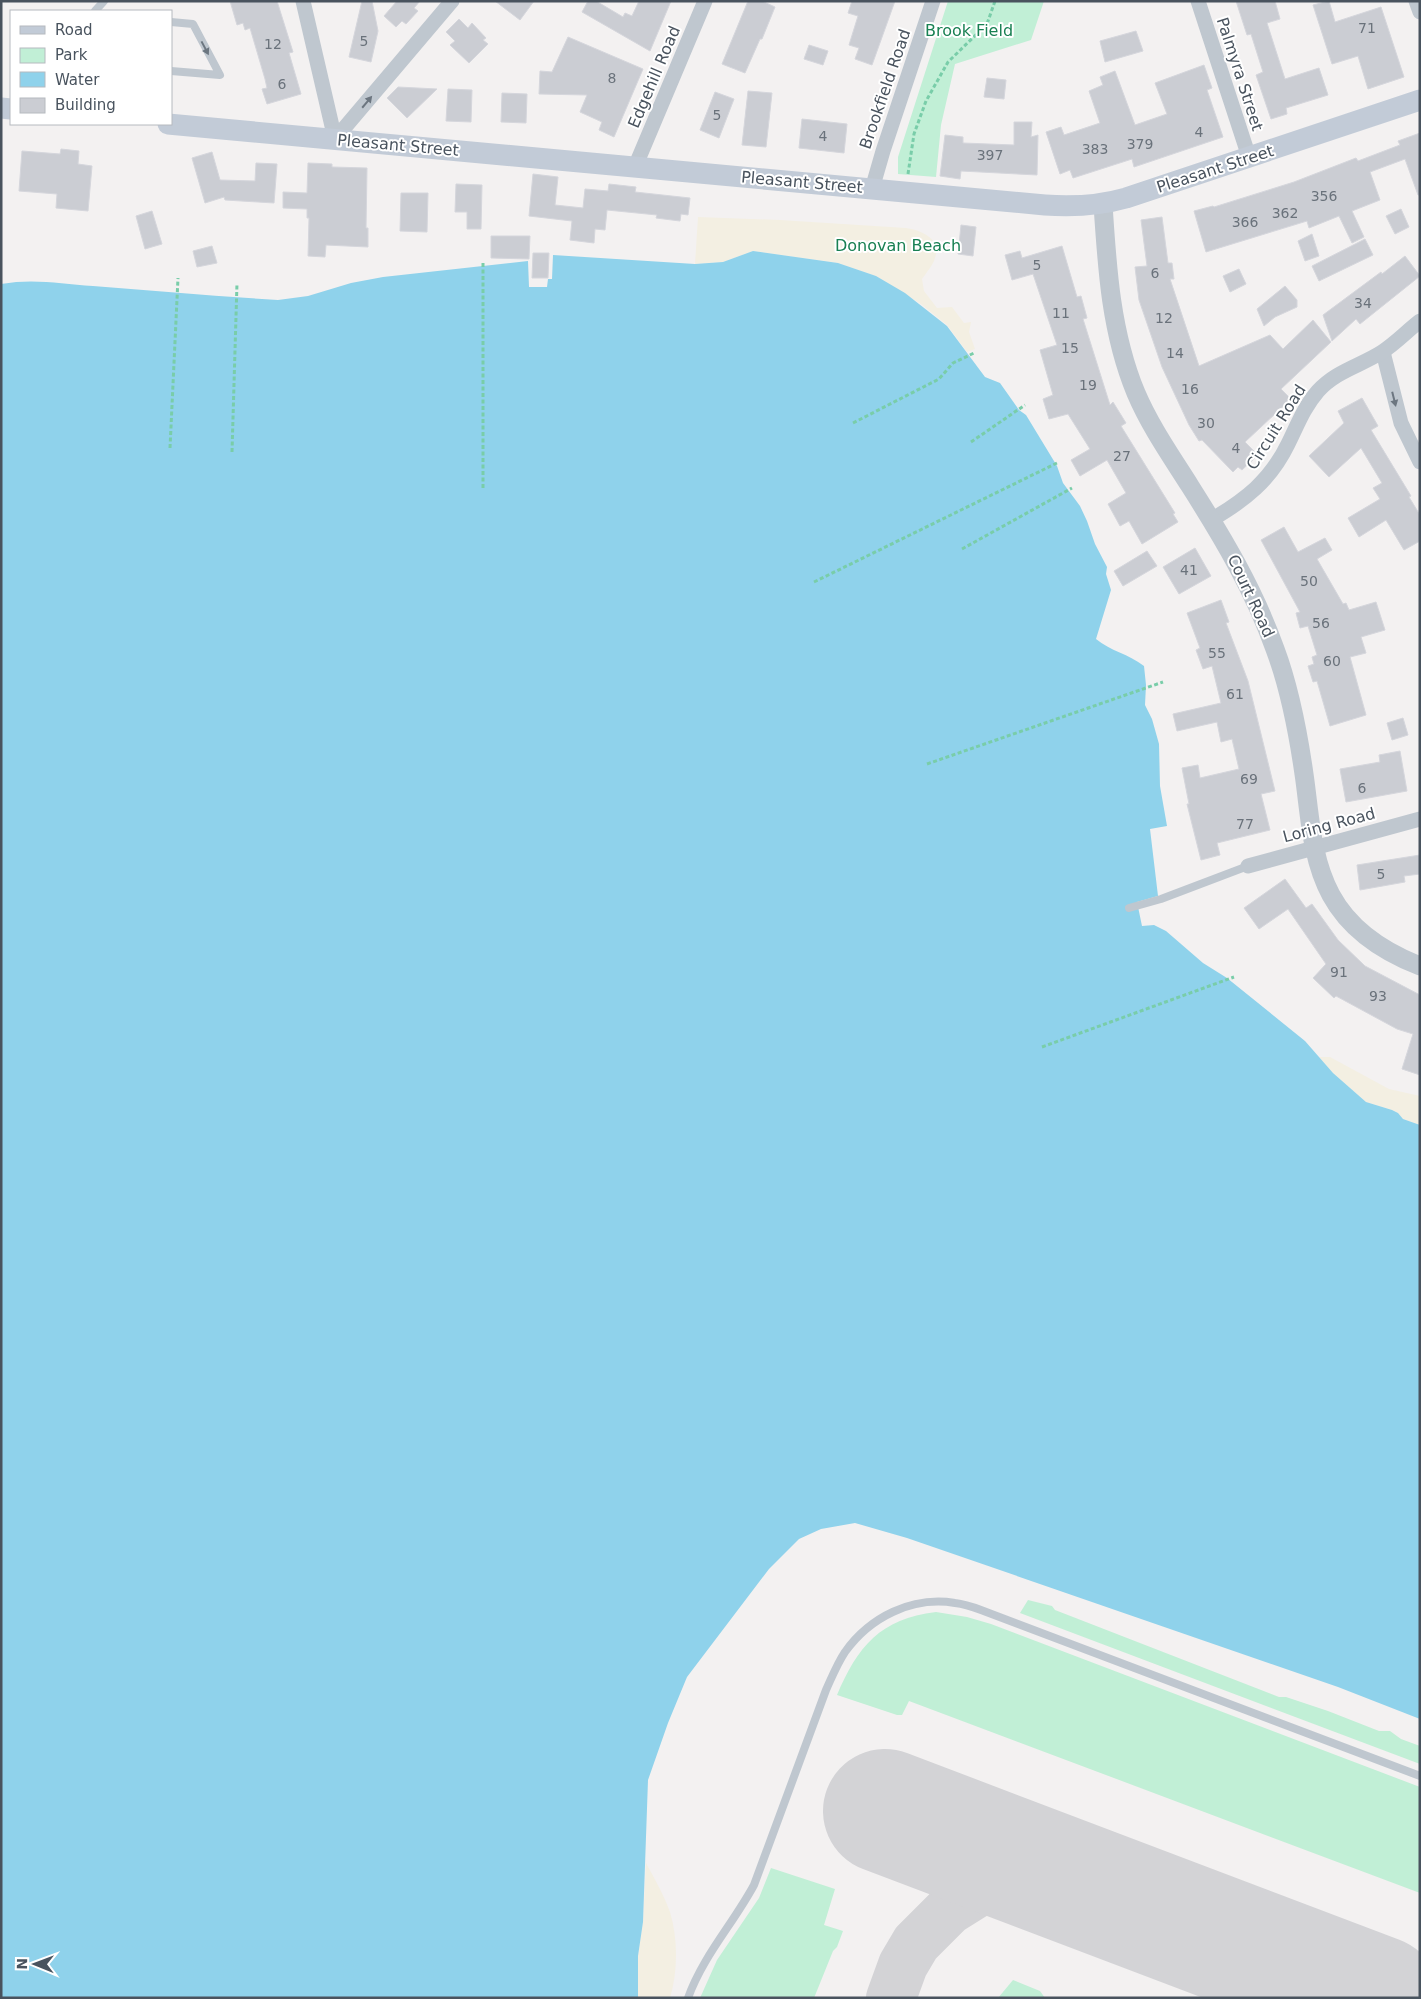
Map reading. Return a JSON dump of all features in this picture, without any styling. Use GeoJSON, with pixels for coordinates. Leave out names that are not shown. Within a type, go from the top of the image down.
{"type":"FeatureCollection","features":[{"type":"Feature","properties":{"kind":"main road","name":"Pleasant Street"},"geometry":{"type":"LineString","coordinates":[[172,124],[1060,206],[1102,204],[1126,198],[1420,100]]}},
{"type":"Feature","properties":{"kind":"street"},"geometry":{"type":"LineString","coordinates":[[303,1],[336,139]]}},
{"type":"Feature","properties":{"kind":"street"},"geometry":{"type":"LineString","coordinates":[[336,139],[452,1]]}},
{"type":"Feature","properties":{"kind":"street","name":"Edgehill Road"},"geometry":{"type":"LineString","coordinates":[[635,167],[705,1]]}},
{"type":"Feature","properties":{"kind":"street","name":"Brookfield Road"},"geometry":{"type":"LineString","coordinates":[[872,189],[882,151],[933,1]]}},
{"type":"Feature","properties":{"kind":"street","name":"Palmyra Street"},"geometry":{"type":"LineString","coordinates":[[1198,1],[1249,157]]}},
{"type":"Feature","properties":{"kind":"street"},"geometry":{"type":"LineString","coordinates":[[1416,1],[1420,12]]}},
{"type":"Feature","properties":{"kind":"street","name":"Court Road"},"geometry":{"type":"LineString","coordinates":[[1102,204],[1111,295],[1117,329],[1130,376],[1150,420],[1228,547],[1249,587],[1268,631],[1280,663],[1299,741],[1314,849],[1328,888],[1348,919],[1360,931],[1380,947],[1420,966]]}},
{"type":"Feature","properties":{"kind":"street","name":"Circuit Road"},"geometry":{"type":"LineString","coordinates":[[1211,520],[1248,497],[1264,481],[1284,453],[1309,403],[1323,386],[1343,371],[1383,352],[1420,321]]}},
{"type":"Feature","properties":{"kind":"street"},"geometry":{"type":"LineString","coordinates":[[1383,352],[1401,423],[1420,462]]}},
{"type":"Feature","properties":{"kind":"street","name":"Loring Road"},"geometry":{"type":"LineString","coordinates":[[1248,866],[1420,819]]}},
{"type":"Feature","properties":{"kind":"lane"},"geometry":{"type":"LineString","coordinates":[[172,22],[193,24],[220,75],[172,71]]}},
{"type":"Feature","properties":{"kind":"lane"},"geometry":{"type":"LineString","coordinates":[[1129,908],[1160,899],[1248,866]]}},
{"type":"Feature","properties":{"kind":"lane"},"geometry":{"type":"LineString","coordinates":[[688,1998],[709,1953],[740,1911],[754,1885],[826,1690],[838,1664],[855,1640],[873,1622],[914,1605],[935,1602],[955,1603],[982,1610],[1420,1776]]}},
{"type":"Feature","properties":{"kind":"path"},"geometry":{"type":"LineString","coordinates":[[908,174],[914,134],[926,101],[948,62],[987,24],[995,1]]}},
{"type":"Feature","properties":{"kind":"path"},"geometry":{"type":"LineString","coordinates":[[483,488],[484,261]]}},
{"type":"Feature","properties":{"kind":"path"},"geometry":{"type":"LineString","coordinates":[[170,448],[178,278]]}},
{"type":"Feature","properties":{"kind":"path"},"geometry":{"type":"LineString","coordinates":[[232,452],[237,283]]}},
{"type":"Feature","properties":{"kind":"path"},"geometry":{"type":"LineString","coordinates":[[853,423],[939,378],[953,363],[974,353]]}},
{"type":"Feature","properties":{"kind":"path"},"geometry":{"type":"LineString","coordinates":[[971,442],[1024,404]]}},
{"type":"Feature","properties":{"kind":"path"},"geometry":{"type":"LineString","coordinates":[[814,582],[1059,462]]}},
{"type":"Feature","properties":{"kind":"path"},"geometry":{"type":"LineString","coordinates":[[962,549],[1072,488]]}},
{"type":"Feature","properties":{"kind":"path"},"geometry":{"type":"LineString","coordinates":[[927,764],[1163,682]]}},
{"type":"Feature","properties":{"kind":"path"},"geometry":{"type":"LineString","coordinates":[[1042,1047],[1234,977]]}},
{"type":"Feature","properties":{"kind":"green space","name":"Brook Field"},"geometry":{"type":"Polygon","coordinates":[[[948,1],[1044,1],[1031,40],[955,64],[941,125],[936,177],[898,174],[898,157],[948,1]]]}},
{"type":"Feature","properties":{"kind":"green space"},"geometry":{"type":"Polygon","coordinates":[[[1028,1600],[1052,1606],[1055,1610],[1279,1697],[1286,1697],[1328,1711],[1379,1731],[1390,1731],[1401,1739],[1420,1746],[1420,1764],[1020,1613],[1028,1600]]]}},
{"type":"Feature","properties":{"kind":"green space"},"geometry":{"type":"Polygon","coordinates":[[[936,1612],[967,1617],[991,1624],[1420,1787],[1420,1893],[909,1701],[902,1715],[897,1715],[837,1695],[853,1662],[873,1638],[886,1628],[900,1621],[936,1612]]]}},
{"type":"Feature","properties":{"kind":"green space"},"geometry":{"type":"Polygon","coordinates":[[[771,1868],[835,1889],[824,1925],[843,1931],[814,1998],[700,1998],[717,1960],[759,1898],[771,1868]]]}},
{"type":"Feature","properties":{"kind":"green space"},"geometry":{"type":"Polygon","coordinates":[[[1013,1980],[1040,1991],[1045,1998],[998,1998],[1013,1980]]]}},
{"type":"Feature","properties":{"kind":"sand","name":"Donovan Beach"},"geometry":{"type":"Polygon","coordinates":[[[698,217],[906,228],[924,233],[933,241],[936,251],[933,263],[922,279],[924,291],[937,308],[952,307],[964,323],[971,322],[969,332],[975,349],[967,352],[947,325],[921,304],[876,276],[838,263],[753,251],[723,262],[695,264],[698,217]]]}},
{"type":"Feature","properties":{"kind":"sand"},"geometry":{"type":"Polygon","coordinates":[[[1319,1057],[1330,1057],[1389,1089],[1420,1096],[1420,1125],[1403,1119],[1392,1110],[1366,1102],[1333,1073],[1319,1057]]]}},
{"type":"Feature","properties":{"kind":"sand"},"geometry":{"type":"Polygon","coordinates":[[[646,1863],[665,1899],[673,1922],[676,1966],[670,1998],[638,1998],[638,1956],[643,1922],[646,1863]]]}},
{"type":"Feature","properties":{"kind":"water"},"geometry":{"type":"Polygon","coordinates":[[[753,251],[838,263],[876,276],[905,293],[947,326],[985,377],[1000,383],[1019,410],[1026,415],[1057,466],[1063,483],[1080,506],[1095,544],[1107,567],[1106,574],[1111,590],[1096,639],[1107,647],[1132,658],[1144,666],[1146,685],[1145,705],[1152,719],[1159,744],[1160,786],[1167,826],[1150,829],[1158,896],[1137,902],[1142,926],[1154,925],[1166,931],[1203,963],[1227,978],[1305,1041],[1333,1073],[1366,1102],[1392,1110],[1403,1119],[1420,1125],[1420,1719],[1338,1687],[907,1538],[855,1523],[821,1529],[799,1539],[769,1569],[687,1677],[668,1723],[648,1780],[643,1922],[638,1956],[638,1998],[1,1998],[1,284],[47,282],[278,300],[308,296],[351,283],[383,277],[528,261],[529,287],[547,287],[548,279],[552,279],[553,255],[695,264],[723,262],[753,251]]]}},
{"type":"Feature","properties":{"kind":"building"},"geometry":{"type":"Polygon","coordinates":[[[230,1],[277,1],[293,52],[289,53],[301,94],[267,104],[262,89],[267,88],[265,79],[250,28],[245,30],[243,23],[237,25],[230,1]]]}},
{"type":"Feature","properties":{"kind":"building"},"geometry":{"type":"Polygon","coordinates":[[[362,1],[372,1],[378,31],[371,62],[349,57],[362,1]]]}},
{"type":"Feature","properties":{"kind":"building"},"geometry":{"type":"Polygon","coordinates":[[[397,1],[420,1],[414,8],[418,11],[406,24],[402,21],[396,27],[384,16],[397,1]]]}},
{"type":"Feature","properties":{"kind":"building"},"geometry":{"type":"Polygon","coordinates":[[[495,1],[534,1],[520,20],[495,1]]]}},
{"type":"Feature","properties":{"kind":"building"},"geometry":{"type":"Polygon","coordinates":[[[588,1],[596,1],[623,17],[625,13],[632,16],[639,1],[671,1],[650,51],[582,12],[588,1]]]}},
{"type":"Feature","properties":{"kind":"building"},"geometry":{"type":"Polygon","coordinates":[[[748,1],[762,1],[775,7],[745,73],[722,64],[748,1]]]}},
{"type":"Feature","properties":{"kind":"building"},"geometry":{"type":"Polygon","coordinates":[[[852,1],[895,1],[872,65],[855,59],[859,48],[849,45],[858,16],[848,13],[852,1]]]}},
{"type":"Feature","properties":{"kind":"building"},"geometry":{"type":"Polygon","coordinates":[[[1236,1],[1275,1],[1280,19],[1267,23],[1285,79],[1319,68],[1328,95],[1286,108],[1287,114],[1271,119],[1256,75],[1263,72],[1251,34],[1247,35],[1236,1]]]}},
{"type":"Feature","properties":{"kind":"building"},"geometry":{"type":"Polygon","coordinates":[[[1329,1],[1335,22],[1381,7],[1404,77],[1368,89],[1358,56],[1332,64],[1313,5],[1329,1]]]}},
{"type":"Feature","properties":{"kind":"building"},"geometry":{"type":"Polygon","coordinates":[[[459,19],[468,28],[472,23],[486,38],[483,40],[488,44],[469,63],[450,45],[455,41],[446,32],[459,19]]]}},
{"type":"Feature","properties":{"kind":"building"},"geometry":{"type":"Polygon","coordinates":[[[1136,31],[1143,51],[1105,62],[1100,41],[1136,31]]]}},
{"type":"Feature","properties":{"kind":"building"},"geometry":{"type":"Polygon","coordinates":[[[568,37],[643,69],[614,137],[599,130],[602,122],[580,112],[587,95],[539,94],[540,71],[552,72],[568,37]]]}},
{"type":"Feature","properties":{"kind":"building"},"geometry":{"type":"Polygon","coordinates":[[[809,45],[828,51],[823,65],[804,59],[809,45]]]}},
{"type":"Feature","properties":{"kind":"building"},"geometry":{"type":"Polygon","coordinates":[[[1204,65],[1212,88],[1207,90],[1223,137],[1134,167],[1132,159],[1073,178],[1070,170],[1060,174],[1046,132],[1061,127],[1064,135],[1100,123],[1089,91],[1103,85],[1100,77],[1115,71],[1135,125],[1167,114],[1155,83],[1204,65]]]}},
{"type":"Feature","properties":{"kind":"building"},"geometry":{"type":"Polygon","coordinates":[[[987,78],[1006,80],[1004,99],[984,97],[987,78]]]}},
{"type":"Feature","properties":{"kind":"building"},"geometry":{"type":"Polygon","coordinates":[[[398,87],[437,89],[407,118],[387,98],[398,87]]]}},
{"type":"Feature","properties":{"kind":"building"},"geometry":{"type":"Polygon","coordinates":[[[448,89],[472,90],[471,122],[446,121],[448,89]]]}},
{"type":"Feature","properties":{"kind":"building"},"geometry":{"type":"Polygon","coordinates":[[[748,91],[772,93],[766,147],[742,145],[748,91]]]}},
{"type":"Feature","properties":{"kind":"building"},"geometry":{"type":"Polygon","coordinates":[[[715,92],[734,99],[719,138],[700,130],[715,92]]]}},
{"type":"Feature","properties":{"kind":"building"},"geometry":{"type":"Polygon","coordinates":[[[502,93],[527,94],[526,123],[501,122],[502,93]]]}},
{"type":"Feature","properties":{"kind":"building"},"geometry":{"type":"Polygon","coordinates":[[[802,119],[847,124],[844,153],[799,148],[802,119]]]}},
{"type":"Feature","properties":{"kind":"building"},"geometry":{"type":"Polygon","coordinates":[[[1014,122],[1032,122],[1031,137],[1038,135],[1037,175],[961,171],[960,179],[940,176],[945,135],[963,137],[963,143],[1014,145],[1014,122]]]}},
{"type":"Feature","properties":{"kind":"building"},"geometry":{"type":"Polygon","coordinates":[[[1420,133],[1420,195],[1418,195],[1405,159],[1370,172],[1380,200],[1352,211],[1364,237],[1352,243],[1339,216],[1309,228],[1307,221],[1206,252],[1194,211],[1214,207],[1294,182],[1356,158],[1358,161],[1400,145],[1398,141],[1420,133]]]}},
{"type":"Feature","properties":{"kind":"building"},"geometry":{"type":"Polygon","coordinates":[[[61,149],[79,151],[78,164],[92,166],[88,211],[56,208],[57,194],[19,191],[22,151],[60,154],[61,149]]]}},
{"type":"Feature","properties":{"kind":"building"},"geometry":{"type":"Polygon","coordinates":[[[212,152],[220,180],[255,181],[256,163],[277,164],[274,203],[225,200],[224,197],[205,203],[192,158],[212,152]]]}},
{"type":"Feature","properties":{"kind":"building"},"geometry":{"type":"Polygon","coordinates":[[[308,163],[332,164],[332,167],[367,168],[366,228],[368,228],[368,247],[326,245],[325,257],[308,256],[309,218],[307,218],[307,209],[283,208],[283,192],[307,193],[308,163]]]}},
{"type":"Feature","properties":{"kind":"building"},"geometry":{"type":"Polygon","coordinates":[[[533,174],[558,177],[555,205],[583,208],[585,189],[608,191],[609,184],[636,187],[635,192],[690,198],[688,215],[681,214],[680,221],[656,218],[657,215],[607,210],[605,230],[595,229],[594,243],[570,240],[572,221],[529,216],[533,174]]]}},
{"type":"Feature","properties":{"kind":"building"},"geometry":{"type":"Polygon","coordinates":[[[456,184],[482,185],[481,229],[467,229],[467,212],[455,212],[456,184]]]}},
{"type":"Feature","properties":{"kind":"building"},"geometry":{"type":"Polygon","coordinates":[[[401,193],[428,193],[427,232],[400,231],[401,193]]]}},
{"type":"Feature","properties":{"kind":"building"},"geometry":{"type":"Polygon","coordinates":[[[1401,209],[1409,227],[1395,234],[1386,216],[1401,209]]]}},
{"type":"Feature","properties":{"kind":"building"},"geometry":{"type":"Polygon","coordinates":[[[152,211],[162,244],[145,249],[136,216],[152,211]]]}},
{"type":"Feature","properties":{"kind":"building"},"geometry":{"type":"Polygon","coordinates":[[[1162,217],[1168,263],[1172,263],[1174,279],[1170,279],[1199,366],[1270,335],[1283,349],[1313,320],[1331,342],[1281,389],[1291,399],[1245,442],[1258,455],[1242,470],[1238,467],[1233,472],[1202,440],[1199,441],[1189,425],[1162,367],[1139,300],[1135,267],[1147,266],[1141,220],[1162,217]]]}},
{"type":"Feature","properties":{"kind":"building"},"geometry":{"type":"Polygon","coordinates":[[[961,225],[976,227],[973,256],[958,254],[961,225]]]}},
{"type":"Feature","properties":{"kind":"building"},"geometry":{"type":"Polygon","coordinates":[[[1312,234],[1319,256],[1305,261],[1298,241],[1312,234]]]}},
{"type":"Feature","properties":{"kind":"building"},"geometry":{"type":"Polygon","coordinates":[[[491,236],[530,236],[529,259],[491,258],[491,236]]]}},
{"type":"Feature","properties":{"kind":"building"},"geometry":{"type":"Polygon","coordinates":[[[1365,239],[1373,255],[1319,281],[1312,266],[1365,239]]]}},
{"type":"Feature","properties":{"kind":"building"},"geometry":{"type":"Polygon","coordinates":[[[212,246],[217,263],[197,267],[193,251],[212,246]]]}},
{"type":"Feature","properties":{"kind":"building"},"geometry":{"type":"Polygon","coordinates":[[[1062,246],[1077,297],[1081,296],[1087,318],[1083,319],[1110,405],[1113,402],[1126,423],[1121,426],[1175,513],[1173,514],[1178,522],[1142,544],[1129,521],[1120,526],[1108,504],[1126,493],[1107,460],[1080,476],[1071,460],[1090,449],[1068,414],[1049,419],[1043,399],[1053,395],[1040,350],[1057,345],[1033,274],[1012,280],[1005,255],[1020,251],[1022,258],[1062,246]]]}},
{"type":"Feature","properties":{"kind":"building"},"geometry":{"type":"Polygon","coordinates":[[[533,253],[549,253],[548,278],[532,278],[533,253]]]}},
{"type":"Feature","properties":{"kind":"building"},"geometry":{"type":"Polygon","coordinates":[[[1405,256],[1420,276],[1360,324],[1356,319],[1332,341],[1323,315],[1405,256]]]}},
{"type":"Feature","properties":{"kind":"building"},"geometry":{"type":"Polygon","coordinates":[[[1239,269],[1246,284],[1230,292],[1223,276],[1239,269]]]}},
{"type":"Feature","properties":{"kind":"building"},"geometry":{"type":"Polygon","coordinates":[[[1285,286],[1297,300],[1297,307],[1275,317],[1264,326],[1257,309],[1285,286]]]}},
{"type":"Feature","properties":{"kind":"building"},"geometry":{"type":"Polygon","coordinates":[[[1362,398],[1378,426],[1371,430],[1411,496],[1409,497],[1420,515],[1420,541],[1404,550],[1386,520],[1359,537],[1348,518],[1380,499],[1373,488],[1382,483],[1361,448],[1329,477],[1309,456],[1344,423],[1338,411],[1362,398]]]}},
{"type":"Feature","properties":{"kind":"building"},"geometry":{"type":"Polygon","coordinates":[[[1284,527],[1298,552],[1325,538],[1332,550],[1317,559],[1343,604],[1346,603],[1349,610],[1376,602],[1385,630],[1361,637],[1366,653],[1350,657],[1366,715],[1330,726],[1317,681],[1313,682],[1308,666],[1314,664],[1312,657],[1317,655],[1308,626],[1300,628],[1296,613],[1300,612],[1261,540],[1284,527]]]}},
{"type":"Feature","properties":{"kind":"building"},"geometry":{"type":"Polygon","coordinates":[[[1195,548],[1211,576],[1179,594],[1163,567],[1195,548]]]}},
{"type":"Feature","properties":{"kind":"building"},"geometry":{"type":"Polygon","coordinates":[[[1147,551],[1157,566],[1123,586],[1114,571],[1147,551]]]}},
{"type":"Feature","properties":{"kind":"building"},"geometry":{"type":"Polygon","coordinates":[[[1221,600],[1229,622],[1226,623],[1248,681],[1275,791],[1261,794],[1270,830],[1217,843],[1220,855],[1201,860],[1187,804],[1189,804],[1182,768],[1198,765],[1200,778],[1239,769],[1232,739],[1221,742],[1217,722],[1177,731],[1173,714],[1221,703],[1212,666],[1203,669],[1196,650],[1200,648],[1187,613],[1221,600]]]}},
{"type":"Feature","properties":{"kind":"building"},"geometry":{"type":"Polygon","coordinates":[[[1403,718],[1408,735],[1392,740],[1387,723],[1403,718]]]}},
{"type":"Feature","properties":{"kind":"building"},"geometry":{"type":"Polygon","coordinates":[[[1400,751],[1407,791],[1346,802],[1340,769],[1380,762],[1379,755],[1400,751]]]}},
{"type":"Feature","properties":{"kind":"building"},"geometry":{"type":"Polygon","coordinates":[[[1420,855],[1420,874],[1404,876],[1405,882],[1360,890],[1357,865],[1420,855]]]}},
{"type":"Feature","properties":{"kind":"building"},"geometry":{"type":"Polygon","coordinates":[[[1285,879],[1306,908],[1312,904],[1338,940],[1365,966],[1420,995],[1420,1075],[1402,1069],[1413,1034],[1397,1029],[1336,996],[1334,998],[1313,978],[1326,964],[1288,909],[1259,929],[1244,908],[1285,879]]]}},
{"type":"Feature","properties":{"kind":"taxiway"},"geometry":{"type":"LineString","coordinates":[[891,1998],[903,1965],[916,1943],[949,1910],[981,1890],[1012,1883],[1055,1880],[1115,1898]]}},
{"type":"Feature","properties":{"kind":"runway"},"geometry":{"type":"LineString","coordinates":[[885,1811],[1378,1998]]}}]}
